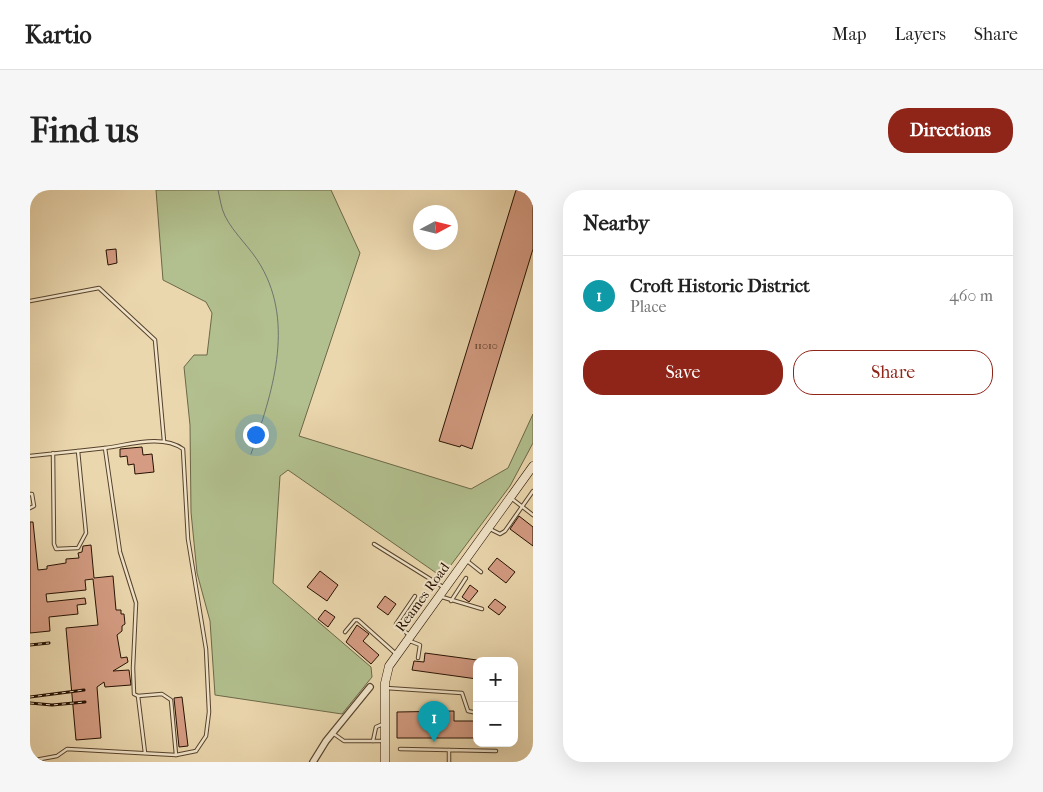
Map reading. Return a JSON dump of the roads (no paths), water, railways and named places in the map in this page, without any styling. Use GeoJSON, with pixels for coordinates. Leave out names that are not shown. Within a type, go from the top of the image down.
{"type":"FeatureCollection","features":[{"type":"Feature","properties":{"kind":"main road","name":"Reames Road"},"geometry":{"type":"LineString","coordinates":[[385,762],[386,674],[396,654],[532,469]]}},
{"type":"Feature","properties":{"kind":"street"},"geometry":{"type":"LineString","coordinates":[[313,762],[332,733],[370,687]]}},
{"type":"Feature","properties":{"kind":"lane"},"geometry":{"type":"LineString","coordinates":[[30,301],[99,288],[155,340],[164,441]]}},
{"type":"Feature","properties":{"kind":"lane"},"geometry":{"type":"LineString","coordinates":[[30,456],[164,441],[176,444],[183,449],[188,539],[206,649],[209,712],[206,736],[196,751],[176,754],[67,749],[56,756],[30,761]]}},
{"type":"Feature","properties":{"kind":"lane"},"geometry":{"type":"LineString","coordinates":[[105,448],[120,552],[136,603],[133,668],[134,694],[138,696],[145,753]]}},
{"type":"Feature","properties":{"kind":"lane"},"geometry":{"type":"LineString","coordinates":[[53,453],[54,544],[56,549],[78,548],[86,532],[78,451]]}},
{"type":"Feature","properties":{"kind":"lane"},"geometry":{"type":"LineString","coordinates":[[488,528],[500,534],[533,491]]}},
{"type":"Feature","properties":{"kind":"lane"},"geometry":{"type":"LineString","coordinates":[[30,494],[32,494],[34,506],[30,508]]}},
{"type":"Feature","properties":{"kind":"lane"},"geometry":{"type":"LineString","coordinates":[[510,497],[533,515]]}},
{"type":"Feature","properties":{"kind":"lane"},"geometry":{"type":"LineString","coordinates":[[374,544],[444,588]]}},
{"type":"Feature","properties":{"kind":"lane"},"geometry":{"type":"LineString","coordinates":[[464,560],[481,572]]}},
{"type":"Feature","properties":{"kind":"lane"},"geometry":{"type":"LineString","coordinates":[[451,601],[466,578]]}},
{"type":"Feature","properties":{"kind":"lane"},"geometry":{"type":"LineString","coordinates":[[415,596],[396,624],[408,637],[420,645],[418,658]]}},
{"type":"Feature","properties":{"kind":"lane"},"geometry":{"type":"LineString","coordinates":[[438,596],[482,609]]}},
{"type":"Feature","properties":{"kind":"lane"},"geometry":{"type":"LineString","coordinates":[[345,632],[355,620],[358,620],[396,654]]}},
{"type":"Feature","properties":{"kind":"lane"},"geometry":{"type":"LineString","coordinates":[[385,688],[462,693],[468,711],[473,713]]}},
{"type":"Feature","properties":{"kind":"lane"},"geometry":{"type":"LineString","coordinates":[[138,696],[162,694],[171,700],[176,754]]}},
{"type":"Feature","properties":{"kind":"lane"},"geometry":{"type":"LineString","coordinates":[[373,741],[376,728],[384,723]]}},
{"type":"Feature","properties":{"kind":"lane"},"geometry":{"type":"LineString","coordinates":[[332,733],[344,741],[385,741]]}},
{"type":"Feature","properties":{"kind":"lane"},"geometry":{"type":"LineString","coordinates":[[400,749],[496,751]]}},
{"type":"Feature","properties":{"kind":"lane"},"geometry":{"type":"LineString","coordinates":[[448,762],[449,750]]}},
{"type":"Feature","properties":{"kind":"waterway"},"geometry":{"type":"LineString","coordinates":[[218,190],[225,216],[261,266],[271,289],[277,312],[277,360],[266,408],[251,454]]}},
{"type":"Feature","properties":{"kind":"railway"},"geometry":{"type":"LineString","coordinates":[[30,645],[49,643]]}},
{"type":"Feature","properties":{"kind":"railway"},"geometry":{"type":"LineString","coordinates":[[30,697],[84,690]]}},
{"type":"Feature","properties":{"kind":"railway"},"geometry":{"type":"LineString","coordinates":[[30,703],[52,705],[85,702]]}},
{"type":"Feature","properties":{"kind":"place","name":"Croft Historic District"},"geometry":{"type":"Point","coordinates":[434,742]}}]}
